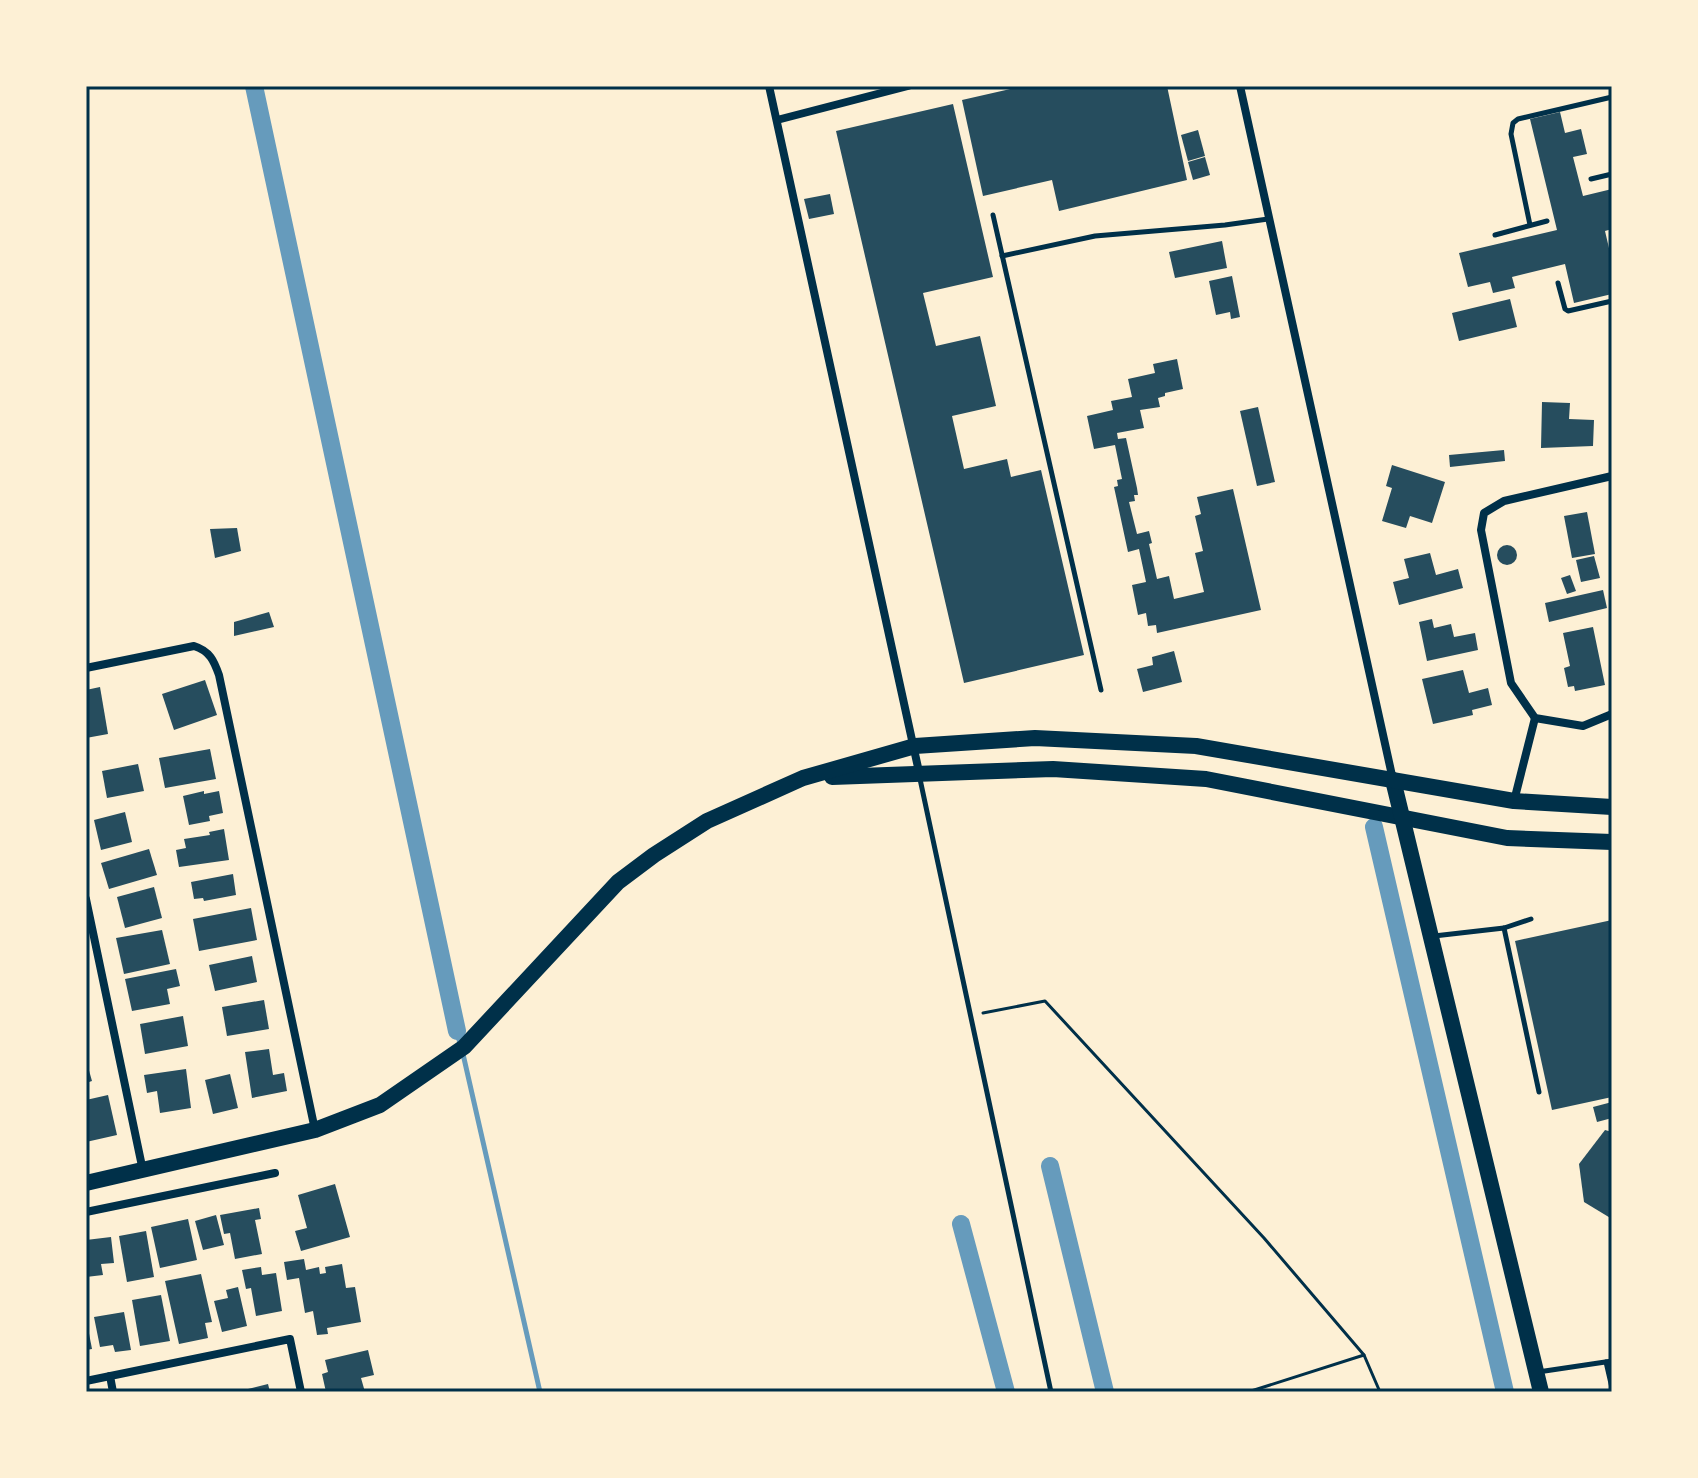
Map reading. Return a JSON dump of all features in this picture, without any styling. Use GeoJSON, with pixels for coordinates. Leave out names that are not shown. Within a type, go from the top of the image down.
{"type":"FeatureCollection","features":[{"type":"Feature","properties":{"kind":"main road"},"geometry":{"type":"LineString","coordinates":[[86,1183],[315,1130],[371,1110],[459,1053],[618,882],[707,821],[803,778],[915,746],[1035,738],[1196,746],[1514,801],[1612,807]]}},
{"type":"Feature","properties":{"kind":"main road"},"geometry":{"type":"LineString","coordinates":[[803,778],[1053,769],[1206,779],[1507,838],[1612,842]]}},
{"type":"Feature","properties":{"kind":"main road"},"geometry":{"type":"LineString","coordinates":[[1393,780],[1541,1392]]}},
{"type":"Feature","properties":{"kind":"street"},"geometry":{"type":"LineString","coordinates":[[769,86],[919,772]]}},
{"type":"Feature","properties":{"kind":"street"},"geometry":{"type":"LineString","coordinates":[[777,120],[908,86]]}},
{"type":"Feature","properties":{"kind":"street"},"geometry":{"type":"LineString","coordinates":[[1240,86],[1393,780]]}},
{"type":"Feature","properties":{"kind":"street"},"geometry":{"type":"LineString","coordinates":[[1612,476],[1504,501],[1484,513],[1481,530],[1511,683],[1535,718],[1583,726],[1612,714]]}},
{"type":"Feature","properties":{"kind":"street"},"geometry":{"type":"LineString","coordinates":[[86,668],[194,646],[206,650],[219,675],[315,1130]]}},
{"type":"Feature","properties":{"kind":"street"},"geometry":{"type":"LineString","coordinates":[[1514,801],[1535,718]]}},
{"type":"Feature","properties":{"kind":"street"},"geometry":{"type":"LineString","coordinates":[[86,899],[143,1171]]}},
{"type":"Feature","properties":{"kind":"street"},"geometry":{"type":"LineString","coordinates":[[86,1212],[275,1173]]}},
{"type":"Feature","properties":{"kind":"street"},"geometry":{"type":"LineString","coordinates":[[86,1381],[290,1339],[301,1392]]}},
{"type":"Feature","properties":{"kind":"street"},"geometry":{"type":"LineString","coordinates":[[110,1376],[113,1392]]}},
{"type":"Feature","properties":{"kind":"lane"},"geometry":{"type":"LineString","coordinates":[[1530,225],[1511,134],[1513,123],[1518,119],[1612,97]]}},
{"type":"Feature","properties":{"kind":"lane"},"geometry":{"type":"LineString","coordinates":[[1591,179],[1612,174]]}},
{"type":"Feature","properties":{"kind":"lane"},"geometry":{"type":"LineString","coordinates":[[993,215],[1101,690]]}},
{"type":"Feature","properties":{"kind":"lane"},"geometry":{"type":"LineString","coordinates":[[1002,256],[1095,236],[1269,219]]}},
{"type":"Feature","properties":{"kind":"lane"},"geometry":{"type":"LineString","coordinates":[[1495,235],[1547,221]]}},
{"type":"Feature","properties":{"kind":"lane"},"geometry":{"type":"LineString","coordinates":[[1558,283],[1568,311],[1612,301]]}},
{"type":"Feature","properties":{"kind":"lane"},"geometry":{"type":"LineString","coordinates":[[919,772],[1051,1392]]}},
{"type":"Feature","properties":{"kind":"lane"},"geometry":{"type":"LineString","coordinates":[[1429,936],[1504,928],[1531,919]]}},
{"type":"Feature","properties":{"kind":"lane"},"geometry":{"type":"LineString","coordinates":[[1504,928],[1539,1092]]}},
{"type":"Feature","properties":{"kind":"lane"},"geometry":{"type":"LineString","coordinates":[[1536,1373],[1609,1361],[1612,1388]]}},
{"type":"Feature","properties":{"kind":"path"},"geometry":{"type":"LineString","coordinates":[[971,1015],[1045,1001],[1264,1238],[1364,1355],[1380,1392]]}},
{"type":"Feature","properties":{"kind":"path"},"geometry":{"type":"LineString","coordinates":[[1248,1392],[1364,1355]]}},
{"type":"Feature","properties":{"kind":"building"},"geometry":{"type":"Polygon","coordinates":[[[1023,86],[1167,86],[1187,180],[1059,211],[1052,180],[983,196],[962,100],[1023,86]]]}},
{"type":"Feature","properties":{"kind":"building"},"geometry":{"type":"Polygon","coordinates":[[[953,104],[993,277],[923,293],[936,346],[980,336],[996,406],[952,416],[964,469],[1007,459],[1011,477],[1041,470],[1084,655],[964,683],[836,131],[953,104]]]}},
{"type":"Feature","properties":{"kind":"building"},"geometry":{"type":"Polygon","coordinates":[[[1560,112],[1565,133],[1581,129],[1587,154],[1573,157],[1583,196],[1612,189],[1612,229],[1605,231],[1612,261],[1612,294],[1574,303],[1565,264],[1512,277],[1515,288],[1493,293],[1490,282],[1468,287],[1459,253],[1557,230],[1530,119],[1560,112]]]}},
{"type":"Feature","properties":{"kind":"building"},"geometry":{"type":"Polygon","coordinates":[[[1198,130],[1205,156],[1188,161],[1181,135],[1198,130]]]}},
{"type":"Feature","properties":{"kind":"building"},"geometry":{"type":"Polygon","coordinates":[[[1205,157],[1210,175],[1193,180],[1188,162],[1205,157]]]}},
{"type":"Feature","properties":{"kind":"building"},"geometry":{"type":"Polygon","coordinates":[[[830,194],[834,214],[809,219],[804,199],[830,194]]]}},
{"type":"Feature","properties":{"kind":"building"},"geometry":{"type":"Polygon","coordinates":[[[1222,241],[1227,268],[1175,278],[1169,252],[1222,241]]]}},
{"type":"Feature","properties":{"kind":"building"},"geometry":{"type":"Polygon","coordinates":[[[1232,276],[1240,317],[1231,319],[1230,312],[1216,315],[1209,281],[1232,276]]]}},
{"type":"Feature","properties":{"kind":"building"},"geometry":{"type":"Polygon","coordinates":[[[1510,299],[1517,327],[1459,341],[1452,313],[1510,299]]]}},
{"type":"Feature","properties":{"kind":"building"},"geometry":{"type":"Polygon","coordinates":[[[1177,359],[1183,389],[1158,398],[1160,407],[1140,410],[1144,428],[1117,433],[1118,439],[1126,438],[1137,488],[1135,501],[1129,502],[1137,534],[1149,531],[1157,579],[1169,576],[1174,599],[1204,592],[1195,553],[1203,551],[1195,516],[1201,514],[1197,497],[1233,489],[1261,610],[1157,633],[1156,625],[1148,626],[1146,613],[1138,615],[1132,585],[1146,582],[1139,549],[1128,552],[1114,487],[1118,486],[1117,480],[1122,479],[1115,445],[1094,449],[1087,416],[1113,410],[1111,401],[1132,397],[1128,379],[1155,373],[1153,364],[1177,359]]]}},
{"type":"Feature","properties":{"kind":"building"},"geometry":{"type":"Polygon","coordinates":[[[1542,402],[1570,403],[1569,419],[1594,420],[1593,446],[1541,448],[1542,402]]]}},
{"type":"Feature","properties":{"kind":"building"},"geometry":{"type":"Polygon","coordinates":[[[1258,407],[1275,482],[1257,486],[1240,411],[1258,407]]]}},
{"type":"Feature","properties":{"kind":"building"},"geometry":{"type":"Polygon","coordinates":[[[1504,450],[1505,461],[1450,467],[1449,455],[1504,450]]]}},
{"type":"Feature","properties":{"kind":"building"},"geometry":{"type":"Polygon","coordinates":[[[1392,465],[1445,482],[1432,523],[1410,516],[1406,528],[1382,521],[1392,488],[1386,486],[1392,465]]]}},
{"type":"Feature","properties":{"kind":"building"},"geometry":{"type":"Polygon","coordinates":[[[1587,512],[1595,554],[1572,558],[1564,516],[1587,512]]]}},
{"type":"Feature","properties":{"kind":"building"},"geometry":{"type":"Polygon","coordinates":[[[237,528],[241,551],[215,558],[210,529],[237,528]]]}},
{"type":"Feature","properties":{"kind":"building"},"geometry":{"type":"Polygon","coordinates":[[[1507,545],[1514,548],[1517,555],[1514,562],[1507,565],[1500,562],[1497,555],[1500,548],[1507,545]]]}},
{"type":"Feature","properties":{"kind":"building"},"geometry":{"type":"Polygon","coordinates":[[[1430,553],[1436,575],[1458,569],[1463,588],[1399,605],[1393,582],[1409,578],[1404,559],[1430,553]]]}},
{"type":"Feature","properties":{"kind":"building"},"geometry":{"type":"Polygon","coordinates":[[[1594,556],[1600,578],[1581,582],[1576,560],[1594,556]]]}},
{"type":"Feature","properties":{"kind":"building"},"geometry":{"type":"Polygon","coordinates":[[[1570,575],[1576,591],[1567,594],[1561,578],[1570,575]]]}},
{"type":"Feature","properties":{"kind":"building"},"geometry":{"type":"Polygon","coordinates":[[[1603,590],[1607,608],[1549,622],[1545,603],[1603,590]]]}},
{"type":"Feature","properties":{"kind":"building"},"geometry":{"type":"Polygon","coordinates":[[[269,612],[274,627],[234,636],[234,622],[269,612]]]}},
{"type":"Feature","properties":{"kind":"building"},"geometry":{"type":"Polygon","coordinates":[[[1432,619],[1434,628],[1451,624],[1454,637],[1475,633],[1478,650],[1427,661],[1419,622],[1432,619]]]}},
{"type":"Feature","properties":{"kind":"building"},"geometry":{"type":"Polygon","coordinates":[[[1593,627],[1605,685],[1575,691],[1574,686],[1568,687],[1564,668],[1570,666],[1563,633],[1593,627]]]}},
{"type":"Feature","properties":{"kind":"building"},"geometry":{"type":"Polygon","coordinates":[[[1174,651],[1182,682],[1143,692],[1137,669],[1153,665],[1152,657],[1174,651]]]}},
{"type":"Feature","properties":{"kind":"building"},"geometry":{"type":"Polygon","coordinates":[[[1463,670],[1469,693],[1488,688],[1492,705],[1472,710],[1473,715],[1433,724],[1422,679],[1463,670]]]}},
{"type":"Feature","properties":{"kind":"building"},"geometry":{"type":"Polygon","coordinates":[[[205,680],[217,715],[174,730],[162,694],[205,680]]]}},
{"type":"Feature","properties":{"kind":"building"},"geometry":{"type":"Polygon","coordinates":[[[100,687],[108,734],[86,738],[86,690],[100,687]]]}},
{"type":"Feature","properties":{"kind":"building"},"geometry":{"type":"Polygon","coordinates":[[[210,749],[216,779],[165,788],[159,758],[210,749]]]}},
{"type":"Feature","properties":{"kind":"building"},"geometry":{"type":"Polygon","coordinates":[[[138,764],[144,791],[107,798],[102,771],[138,764]]]}},
{"type":"Feature","properties":{"kind":"building"},"geometry":{"type":"Polygon","coordinates":[[[204,791],[204,794],[219,791],[223,813],[209,816],[210,821],[189,825],[183,796],[204,791]]]}},
{"type":"Feature","properties":{"kind":"building"},"geometry":{"type":"Polygon","coordinates":[[[125,812],[132,842],[101,850],[94,820],[125,812]]]}},
{"type":"Feature","properties":{"kind":"building"},"geometry":{"type":"Polygon","coordinates":[[[224,829],[229,860],[179,867],[176,850],[186,848],[184,839],[210,835],[209,832],[224,829]]]}},
{"type":"Feature","properties":{"kind":"building"},"geometry":{"type":"Polygon","coordinates":[[[149,849],[157,875],[109,889],[101,863],[149,849]]]}},
{"type":"Feature","properties":{"kind":"building"},"geometry":{"type":"Polygon","coordinates":[[[233,874],[236,895],[204,901],[203,898],[194,899],[191,882],[233,874]]]}},
{"type":"Feature","properties":{"kind":"building"},"geometry":{"type":"Polygon","coordinates":[[[154,887],[162,918],[125,928],[117,897],[154,887]]]}},
{"type":"Feature","properties":{"kind":"building"},"geometry":{"type":"Polygon","coordinates":[[[251,908],[257,940],[199,951],[193,919],[251,908]]]}},
{"type":"Feature","properties":{"kind":"building"},"geometry":{"type":"Polygon","coordinates":[[[1612,920],[1612,1097],[1552,1110],[1515,941],[1612,920]]]}},
{"type":"Feature","properties":{"kind":"building"},"geometry":{"type":"Polygon","coordinates":[[[162,930],[170,964],[124,974],[116,938],[162,930]]]}},
{"type":"Feature","properties":{"kind":"building"},"geometry":{"type":"Polygon","coordinates":[[[252,956],[257,982],[215,991],[209,965],[252,956]]]}},
{"type":"Feature","properties":{"kind":"building"},"geometry":{"type":"Polygon","coordinates":[[[176,969],[180,986],[167,989],[170,1004],[132,1011],[125,979],[176,969]]]}},
{"type":"Feature","properties":{"kind":"building"},"geometry":{"type":"Polygon","coordinates":[[[264,1000],[269,1029],[227,1036],[222,1007],[264,1000]]]}},
{"type":"Feature","properties":{"kind":"building"},"geometry":{"type":"Polygon","coordinates":[[[183,1016],[188,1046],[145,1054],[140,1024],[183,1016]]]}},
{"type":"Feature","properties":{"kind":"building"},"geometry":{"type":"Polygon","coordinates":[[[269,1049],[273,1075],[284,1073],[287,1091],[252,1098],[245,1052],[269,1049]]]}},
{"type":"Feature","properties":{"kind":"building"},"geometry":{"type":"Polygon","coordinates":[[[86,1060],[92,1081],[86,1083],[86,1060]]]}},
{"type":"Feature","properties":{"kind":"building"},"geometry":{"type":"Polygon","coordinates":[[[186,1069],[191,1108],[160,1113],[157,1091],[147,1093],[144,1075],[186,1069]]]}},
{"type":"Feature","properties":{"kind":"building"},"geometry":{"type":"Polygon","coordinates":[[[230,1074],[238,1108],[213,1114],[205,1080],[230,1074]]]}},
{"type":"Feature","properties":{"kind":"building"},"geometry":{"type":"Polygon","coordinates":[[[108,1095],[117,1135],[86,1142],[86,1100],[108,1095]]]}},
{"type":"Feature","properties":{"kind":"building"},"geometry":{"type":"Polygon","coordinates":[[[1612,1102],[1612,1118],[1597,1122],[1593,1107],[1612,1102]]]}},
{"type":"Feature","properties":{"kind":"building"},"geometry":{"type":"Polygon","coordinates":[[[1605,1130],[1612,1132],[1612,1219],[1584,1202],[1579,1164],[1605,1130]]]}},
{"type":"Feature","properties":{"kind":"building"},"geometry":{"type":"Polygon","coordinates":[[[335,1184],[350,1237],[301,1251],[295,1231],[307,1228],[298,1195],[335,1184]]]}},
{"type":"Feature","properties":{"kind":"building"},"geometry":{"type":"Polygon","coordinates":[[[259,1208],[261,1219],[255,1220],[262,1254],[235,1259],[230,1233],[224,1234],[220,1215],[259,1208]]]}},
{"type":"Feature","properties":{"kind":"building"},"geometry":{"type":"Polygon","coordinates":[[[216,1215],[224,1245],[203,1250],[195,1221],[216,1215]]]}},
{"type":"Feature","properties":{"kind":"building"},"geometry":{"type":"Polygon","coordinates":[[[188,1219],[197,1260],[160,1268],[151,1227],[188,1219]]]}},
{"type":"Feature","properties":{"kind":"building"},"geometry":{"type":"Polygon","coordinates":[[[146,1231],[154,1277],[127,1282],[119,1236],[146,1231]]]}},
{"type":"Feature","properties":{"kind":"building"},"geometry":{"type":"Polygon","coordinates":[[[111,1237],[114,1263],[101,1264],[103,1275],[86,1277],[86,1240],[111,1237]]]}},
{"type":"Feature","properties":{"kind":"building"},"geometry":{"type":"Polygon","coordinates":[[[304,1259],[306,1270],[319,1267],[320,1274],[326,1273],[325,1267],[342,1264],[346,1288],[355,1287],[361,1322],[327,1328],[328,1334],[317,1335],[313,1311],[305,1313],[299,1278],[287,1280],[284,1262],[304,1259]]]}},
{"type":"Feature","properties":{"kind":"building"},"geometry":{"type":"Polygon","coordinates":[[[261,1267],[262,1275],[276,1273],[282,1311],[256,1316],[251,1288],[246,1289],[242,1270],[261,1267]]]}},
{"type":"Feature","properties":{"kind":"building"},"geometry":{"type":"Polygon","coordinates":[[[201,1274],[212,1322],[205,1323],[208,1338],[179,1344],[165,1281],[201,1274]]]}},
{"type":"Feature","properties":{"kind":"building"},"geometry":{"type":"Polygon","coordinates":[[[238,1287],[247,1326],[222,1332],[214,1301],[228,1298],[226,1290],[238,1287]]]}},
{"type":"Feature","properties":{"kind":"building"},"geometry":{"type":"Polygon","coordinates":[[[161,1295],[170,1341],[140,1346],[132,1300],[161,1295]]]}},
{"type":"Feature","properties":{"kind":"building"},"geometry":{"type":"Polygon","coordinates":[[[124,1312],[131,1350],[115,1352],[113,1345],[100,1347],[94,1317],[124,1312]]]}},
{"type":"Feature","properties":{"kind":"building"},"geometry":{"type":"Polygon","coordinates":[[[86,1324],[92,1349],[86,1350],[86,1324]]]}},
{"type":"Feature","properties":{"kind":"building"},"geometry":{"type":"Polygon","coordinates":[[[368,1350],[374,1375],[361,1378],[365,1392],[326,1392],[322,1374],[328,1372],[325,1360],[368,1350]]]}},
{"type":"Feature","properties":{"kind":"building"},"geometry":{"type":"Polygon","coordinates":[[[268,1384],[270,1392],[240,1392],[240,1391],[268,1384]]]}},
{"type":"Feature","properties":{"kind":"waterway"},"geometry":{"type":"LineString","coordinates":[[254,86],[457,1031]]}},
{"type":"Feature","properties":{"kind":"waterway"},"geometry":{"type":"LineString","coordinates":[[1374,827],[1505,1392]]}},
{"type":"Feature","properties":{"kind":"waterway"},"geometry":{"type":"LineString","coordinates":[[457,1031],[460,1044]]}},
{"type":"Feature","properties":{"kind":"waterway"},"geometry":{"type":"LineString","coordinates":[[463,1054],[540,1392]]}},
{"type":"Feature","properties":{"kind":"waterway"},"geometry":{"type":"LineString","coordinates":[[1050,1166],[1105,1392]]}},
{"type":"Feature","properties":{"kind":"waterway"},"geometry":{"type":"LineString","coordinates":[[961,1224],[1006,1392]]}}]}
